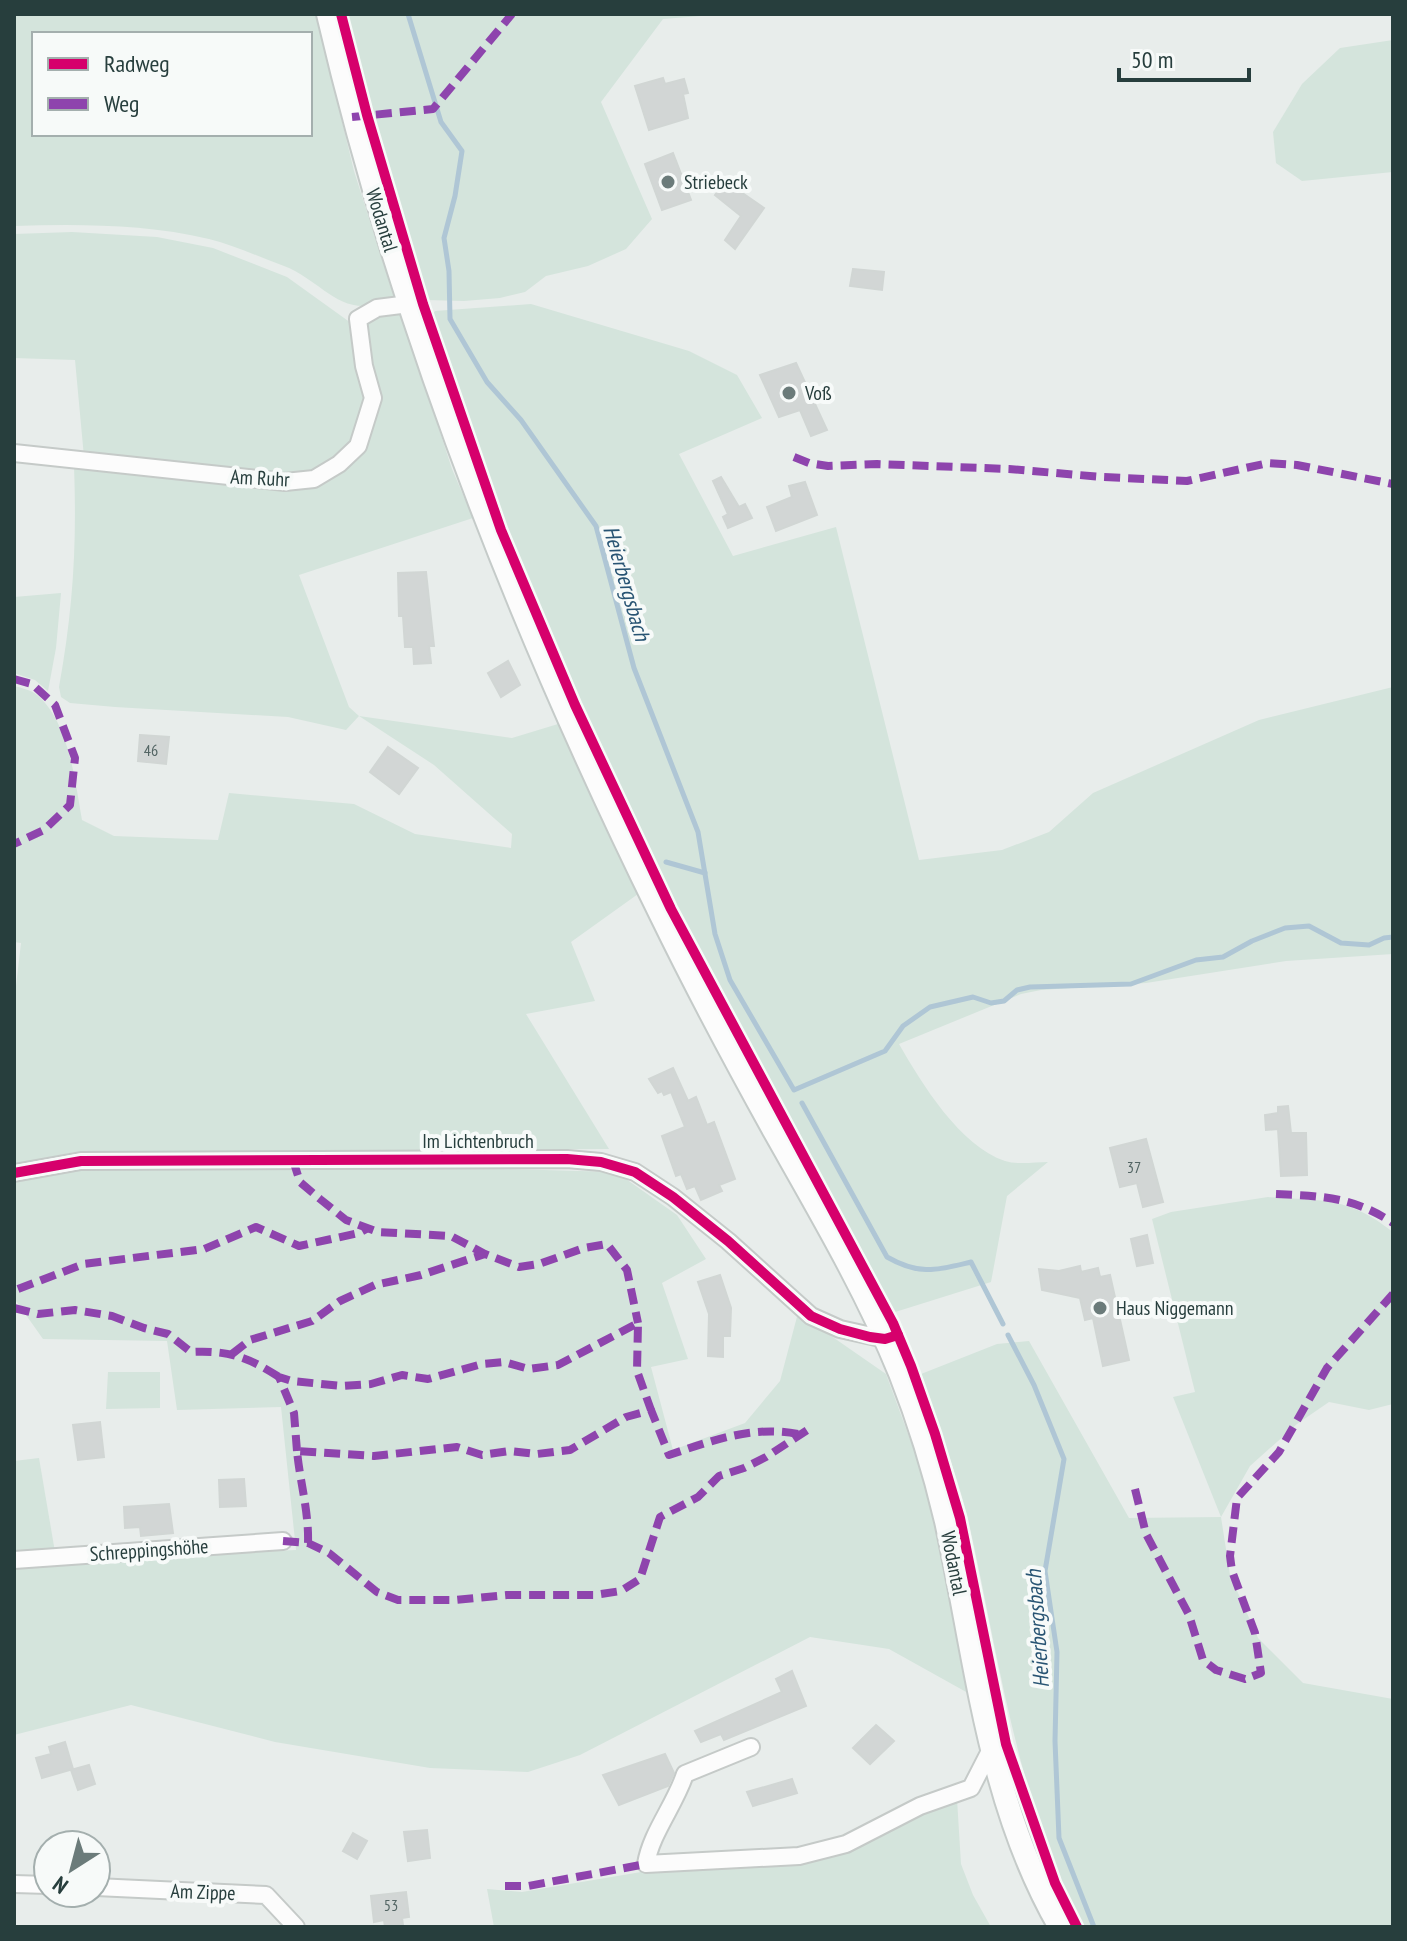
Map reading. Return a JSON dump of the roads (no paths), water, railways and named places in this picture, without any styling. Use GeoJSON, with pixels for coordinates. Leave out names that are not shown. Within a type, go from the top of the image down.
{"type":"FeatureCollection","features":[{"type":"Feature","properties":{"kind":"main road","name":"Wodantal"},"geometry":{"type":"LineString","coordinates":[[328,14],[380,217],[427,361],[491,534],[605,798],[717,1026],[835,1237],[885,1339],[923,1434],[941,1504],[991,1749],[1017,1834],[1047,1905],[1060,1927]]}},
{"type":"Feature","properties":{"kind":"street","name":"Am Ruhr"},"geometry":{"type":"LineString","coordinates":[[14,453],[285,482],[314,479],[339,464],[358,446],[373,398],[364,366],[358,319],[377,308],[409,304]]}},
{"type":"Feature","properties":{"kind":"street","name":"Im Lichtenbruch"},"geometry":{"type":"LineString","coordinates":[[14,1173],[81,1161],[567,1159],[601,1162],[635,1172],[673,1197],[728,1241],[811,1316],[840,1329],[885,1339]]}},
{"type":"Feature","properties":{"kind":"street","name":"Schreppingshöhe"},"geometry":{"type":"LineString","coordinates":[[14,1560],[283,1541]]}},
{"type":"Feature","properties":{"kind":"street"},"geometry":{"type":"LineString","coordinates":[[751,1747],[685,1774],[678,1794],[649,1848],[646,1864],[799,1856],[846,1844],[920,1806],[971,1788],[991,1749]]}},
{"type":"Feature","properties":{"kind":"street","name":"Am Zippe"},"geometry":{"type":"LineString","coordinates":[[112,1888],[266,1895],[296,1927]]}},
{"type":"Feature","properties":{"kind":"waterway","name":"Heierbergsbach"},"geometry":{"type":"LineString","coordinates":[[408,14],[441,122],[462,151],[444,238],[449,271],[450,319],[487,382],[521,420],[596,526],[634,668],[698,832],[715,934],[730,980],[794,1090],[885,1051],[903,1026],[930,1007],[973,997],[991,1003],[1004,1001],[1017,990],[1030,987],[1131,984],[1196,960],[1223,957],[1285,928],[1309,926],[1341,943],[1369,945],[1393,937]]}},
{"type":"Feature","properties":{"kind":"waterway"},"geometry":{"type":"LineString","coordinates":[[666,862],[705,873]]}},
{"type":"Feature","properties":{"kind":"waterway","name":"Heierbergsbach"},"geometry":{"type":"LineString","coordinates":[[802,1103],[887,1257],[909,1267],[929,1270],[971,1262],[1003,1324]]}},
{"type":"Feature","properties":{"kind":"waterway","name":"Heierbergsbach"},"geometry":{"type":"LineString","coordinates":[[1008,1335],[1034,1385],[1064,1459],[1045,1571],[1057,1652],[1055,1741],[1059,1838],[1094,1927]]}},
{"type":"Feature","properties":{"kind":"place","name":"Striebeck"},"geometry":{"type":"Point","coordinates":[668,182]}},
{"type":"Feature","properties":{"kind":"place","name":"Voß"},"geometry":{"type":"Point","coordinates":[789,393]}},
{"type":"Feature","properties":{"kind":"place","name":"Haus Niggemann"},"geometry":{"type":"Point","coordinates":[1100,1308]}}]}
